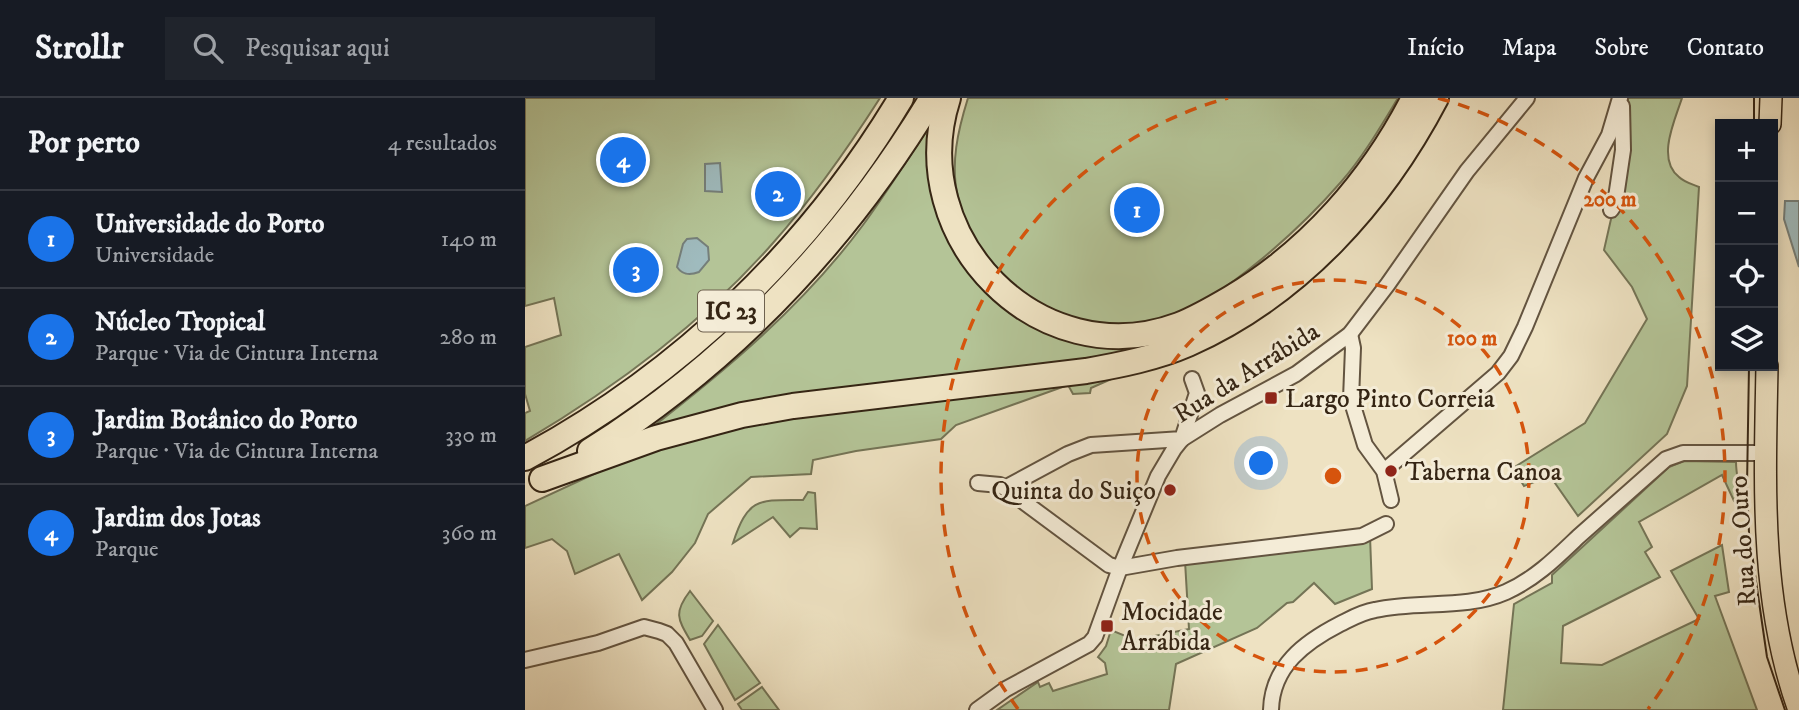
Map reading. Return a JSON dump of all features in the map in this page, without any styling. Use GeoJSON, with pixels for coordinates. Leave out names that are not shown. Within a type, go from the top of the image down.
{"type":"FeatureCollection","features":[{"type":"Feature","properties":{"kind":"highway","name":"IC 23"},"geometry":{"type":"LineString","coordinates":[[525,458],[593,419],[656,374],[716,324],[766,277],[852,172],[901,98]]}},
{"type":"Feature","properties":{"kind":"highway","name":"IC 23"},"geometry":{"type":"LineString","coordinates":[[534,483],[650,411],[761,318],[848,221],[888,167],[932,98]]}},
{"type":"Feature","properties":{"kind":"highway"},"geometry":{"type":"LineString","coordinates":[[948,98],[939,137],[942,189],[954,225],[976,264],[999,289],[1032,313],[1069,329],[1108,336],[1131,335],[1179,325],[1241,292],[1277,266],[1310,238],[1359,186],[1398,130],[1414,98]]}},
{"type":"Feature","properties":{"kind":"highway"},"geometry":{"type":"LineString","coordinates":[[534,483],[656,438],[742,415],[793,406],[1086,371],[1129,363],[1186,345],[1249,311],[1315,261],[1366,206],[1415,138],[1436,98]]}},
{"type":"Feature","properties":{"kind":"main road"},"geometry":{"type":"LineString","coordinates":[[1770,98],[1770,119]]}},
{"type":"Feature","properties":{"kind":"main road","name":"Rua do Ouro"},"geometry":{"type":"LineString","coordinates":[[1767,371],[1765,533],[1774,612],[1799,710]]}},
{"type":"Feature","properties":{"kind":"street","name":"Rua da Arrábida"},"geometry":{"type":"LineString","coordinates":[[977,710],[1006,688],[1089,644],[1095,637],[1119,568],[1158,476],[1182,439],[1296,374],[1350,334],[1460,180],[1527,98]]}},
{"type":"Feature","properties":{"kind":"street"},"geometry":{"type":"LineString","coordinates":[[1384,471],[1499,373],[1511,356],[1586,178],[1609,135],[1621,98]]}},
{"type":"Feature","properties":{"kind":"street"},"geometry":{"type":"LineString","coordinates":[[1611,210],[1615,204],[1623,150],[1621,98]]}},
{"type":"Feature","properties":{"kind":"street"},"geometry":{"type":"LineString","coordinates":[[1350,334],[1353,348],[1351,399],[1365,445],[1384,471],[1391,500]]}},
{"type":"Feature","properties":{"kind":"street"},"geometry":{"type":"LineString","coordinates":[[1005,488],[1068,454],[1091,445],[1182,439],[1197,393],[1192,379]]}},
{"type":"Feature","properties":{"kind":"street"},"geometry":{"type":"LineString","coordinates":[[1271,710],[1272,695],[1282,673],[1304,645],[1359,614],[1376,609],[1482,600],[1505,593],[1533,578],[1666,459],[1683,453],[1764,453]]}},
{"type":"Feature","properties":{"kind":"street"},"geometry":{"type":"LineString","coordinates":[[978,483],[1005,488],[1109,565],[1119,568],[1177,558],[1362,536],[1386,524]]}},
{"type":"Feature","properties":{"kind":"street"},"geometry":{"type":"LineString","coordinates":[[525,660],[599,643],[644,627],[667,634],[676,643],[715,710]]}},
{"type":"Feature","properties":{"kind":"green space"},"geometry":{"type":"Polygon","coordinates":[[[525,98],[880,98],[843,154],[802,208],[773,243],[718,300],[625,376],[525,441],[525,413],[530,411],[525,394],[525,347],[561,335],[554,298],[525,306],[525,98]]]}},
{"type":"Feature","properties":{"kind":"green space"},"geometry":{"type":"Polygon","coordinates":[[[968,98],[1398,98],[1364,152],[1341,182],[1261,260],[1237,279],[1189,309],[1167,319],[1134,326],[1101,325],[1068,317],[1037,302],[1010,282],[987,257],[969,229],[956,185],[956,147],[968,98]]]}},
{"type":"Feature","properties":{"kind":"green space"},"geometry":{"type":"Polygon","coordinates":[[[1627,98],[1682,98],[1669,139],[1669,160],[1679,177],[1699,187],[1687,386],[1667,434],[1578,516],[1550,476],[1524,486],[1513,468],[1585,423],[1647,319],[1632,287],[1604,250],[1626,153],[1627,98]]]}},
{"type":"Feature","properties":{"kind":"green space"},"geometry":{"type":"Polygon","coordinates":[[[932,123],[930,176],[938,215],[973,273],[1126,343],[1278,283],[1141,351],[646,432],[734,361],[815,283],[863,225],[932,123]]]}},
{"type":"Feature","properties":{"kind":"green space"},"geometry":{"type":"Polygon","coordinates":[[[1118,376],[1091,388],[1090,393],[1073,394],[1068,385],[956,425],[941,439],[813,460],[811,474],[751,477],[708,514],[695,543],[672,572],[642,600],[619,554],[575,574],[567,551],[552,539],[525,548],[525,506],[637,454],[786,415],[1118,376]]]}},
{"type":"Feature","properties":{"kind":"green space"},"geometry":{"type":"Polygon","coordinates":[[[1684,461],[1736,462],[1741,507],[1734,501],[1722,475],[1639,522],[1652,547],[1645,552],[1660,577],[1563,626],[1561,663],[1602,665],[1699,619],[1671,571],[1722,545],[1729,592],[1715,596],[1757,710],[1503,710],[1514,604],[1552,583],[1552,575],[1669,467],[1684,461]]]}},
{"type":"Feature","properties":{"kind":"green space"},"geometry":{"type":"Polygon","coordinates":[[[808,492],[815,493],[817,529],[800,528],[790,537],[773,517],[733,543],[744,517],[757,504],[776,500],[803,500],[808,492]]]}},
{"type":"Feature","properties":{"kind":"green space"},"geometry":{"type":"Polygon","coordinates":[[[1370,536],[1372,589],[1335,604],[1314,583],[1257,628],[1176,664],[1169,710],[997,710],[1038,682],[1040,687],[1049,683],[1053,691],[1107,674],[1105,663],[1098,657],[1106,646],[1111,630],[1135,640],[1189,629],[1185,561],[1370,536]]]}},
{"type":"Feature","properties":{"kind":"green space"},"geometry":{"type":"Polygon","coordinates":[[[690,591],[713,621],[702,636],[690,640],[679,615],[681,604],[690,591]]]}},
{"type":"Feature","properties":{"kind":"green space"},"geometry":{"type":"Polygon","coordinates":[[[718,625],[760,683],[735,700],[704,644],[718,625]]]}},
{"type":"Feature","properties":{"kind":"green space"},"geometry":{"type":"Polygon","coordinates":[[[762,687],[779,710],[742,710],[738,704],[762,687]]]}},
{"type":"Feature","properties":{"kind":"water"},"geometry":{"type":"Polygon","coordinates":[[[720,163],[722,192],[705,191],[705,164],[720,163]]]}},
{"type":"Feature","properties":{"kind":"water"},"geometry":{"type":"Polygon","coordinates":[[[1785,201],[1799,201],[1799,267],[1784,219],[1785,201]]]}},
{"type":"Feature","properties":{"kind":"water"},"geometry":{"type":"Polygon","coordinates":[[[697,238],[708,247],[709,260],[699,272],[684,273],[677,267],[683,244],[687,239],[697,238]]]}},
{"type":"Feature","properties":{"kind":"tram line"},"geometry":{"type":"LineString","coordinates":[[1754,98],[1754,119]]}},
{"type":"Feature","properties":{"kind":"tram line"},"geometry":{"type":"LineString","coordinates":[[1749,371],[1749,533],[1767,657],[1785,710]]}},
{"type":"Feature","properties":{"kind":"place","name":"Jardim dos Jotas"},"geometry":{"type":"Point","coordinates":[623,160]}},
{"type":"Feature","properties":{"kind":"place","name":"Núcleo Tropical"},"geometry":{"type":"Point","coordinates":[778,194]}},
{"type":"Feature","properties":{"kind":"place","name":"Universidade do Porto"},"geometry":{"type":"Point","coordinates":[1137,210]}},
{"type":"Feature","properties":{"kind":"place","name":"Jardim Botânico do Porto"},"geometry":{"type":"Point","coordinates":[636,270]}},
{"type":"Feature","properties":{"kind":"place","name":"Largo Pinto Correia"},"geometry":{"type":"Point","coordinates":[1271,398]}},
{"type":"Feature","properties":{"kind":"place","name":"Taberna Canoa"},"geometry":{"type":"Point","coordinates":[1391,471]}},
{"type":"Feature","properties":{"kind":"place","name":"Quinta do Suiço"},"geometry":{"type":"Point","coordinates":[1170,490]}},
{"type":"Feature","properties":{"kind":"place","name":"Mocidade Arrábida"},"geometry":{"type":"Point","coordinates":[1107,626]}}]}
